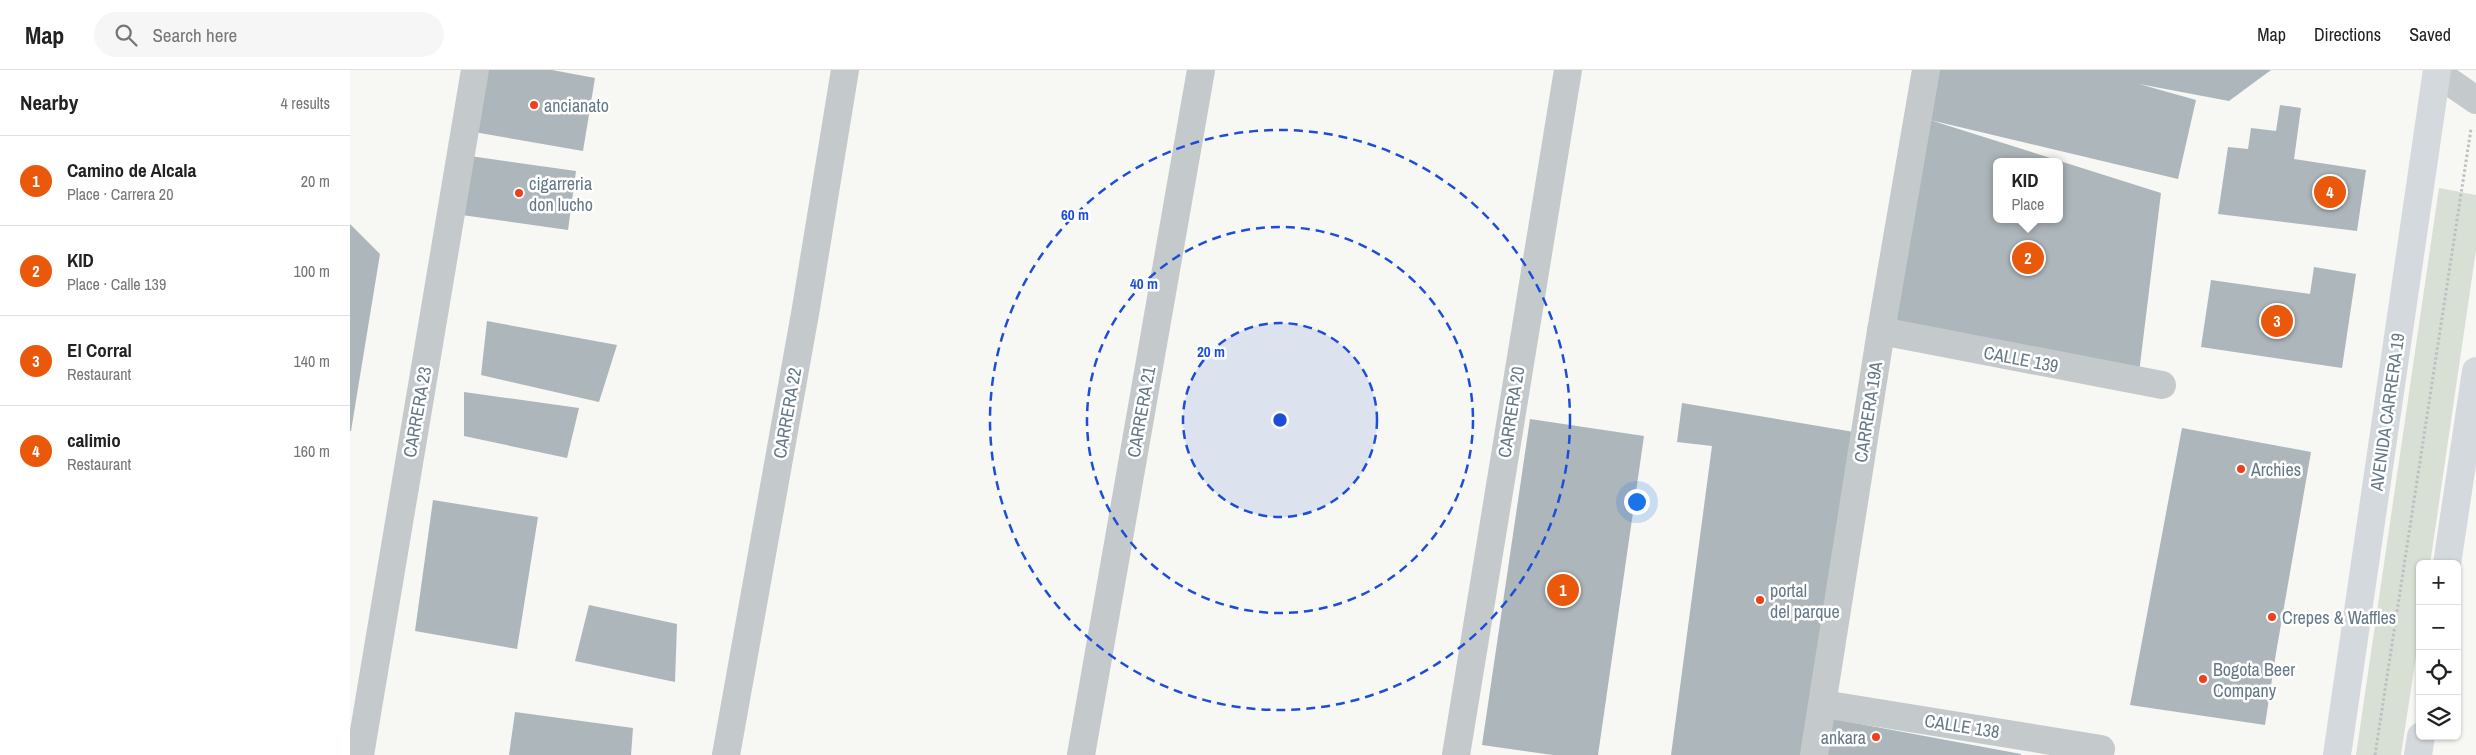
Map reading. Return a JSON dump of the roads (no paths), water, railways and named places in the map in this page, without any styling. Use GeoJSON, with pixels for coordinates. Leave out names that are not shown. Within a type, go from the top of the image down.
{"type":"FeatureCollection","features":[{"type":"Feature","properties":{"kind":"main road","name":"AVENIDA CARRERA 19"},"geometry":{"type":"LineString","coordinates":[[2337,755],[2434,71]]}},
{"type":"Feature","properties":{"kind":"main road"},"geometry":{"type":"LineString","coordinates":[[2448,560],[2476,371]]}},
{"type":"Feature","properties":{"kind":"main road"},"geometry":{"type":"LineString","coordinates":[[2418,755],[2420,740]]}},
{"type":"Feature","properties":{"kind":"street","name":"CARRERA 23"},"geometry":{"type":"LineString","coordinates":[[360,755],[475,70]]}},
{"type":"Feature","properties":{"kind":"street","name":"CARRERA 22"},"geometry":{"type":"LineString","coordinates":[[726,755],[806,308],[845,70]]}},
{"type":"Feature","properties":{"kind":"street","name":"CARRERA 21"},"geometry":{"type":"LineString","coordinates":[[1081,755],[1201,70]]}},
{"type":"Feature","properties":{"kind":"street","name":"CARRERA 20"},"geometry":{"type":"LineString","coordinates":[[1456,755],[1568,70]]}},
{"type":"Feature","properties":{"kind":"street","name":"CARRERA 19A"},"geometry":{"type":"LineString","coordinates":[[1814,755],[1880,331],[1926,70]]}},
{"type":"Feature","properties":{"kind":"street"},"geometry":{"type":"LineString","coordinates":[[2434,71],[2474,110]]}},
{"type":"Feature","properties":{"kind":"street","name":"CALLE 139"},"geometry":{"type":"LineString","coordinates":[[1880,331],[2162,385]]}},
{"type":"Feature","properties":{"kind":"street","name":"CALLE 138"},"geometry":{"type":"LineString","coordinates":[[1823,704],[2101,749]]}},
{"type":"Feature","properties":{"kind":"place","name":"ancianato"},"geometry":{"type":"Point","coordinates":[534,105]}},
{"type":"Feature","properties":{"kind":"place","name":"calimio"},"geometry":{"type":"Point","coordinates":[2330,192]}},
{"type":"Feature","properties":{"kind":"place","name":"cigarreria don lucho"},"geometry":{"type":"Point","coordinates":[519,193]}},
{"type":"Feature","properties":{"kind":"place","name":"KID"},"geometry":{"type":"Point","coordinates":[2028,258]}},
{"type":"Feature","properties":{"kind":"place","name":"El Corral"},"geometry":{"type":"Point","coordinates":[2277,321]}},
{"type":"Feature","properties":{"kind":"place","name":"Archies"},"geometry":{"type":"Point","coordinates":[2241,469]}},
{"type":"Feature","properties":{"kind":"place","name":"Camino de Alcala"},"geometry":{"type":"Point","coordinates":[1563,590]}},
{"type":"Feature","properties":{"kind":"place","name":"portal del parque"},"geometry":{"type":"Point","coordinates":[1760,600]}},
{"type":"Feature","properties":{"kind":"place","name":"Crepes & Waffles"},"geometry":{"type":"Point","coordinates":[2272,617]}},
{"type":"Feature","properties":{"kind":"place","name":"Bogota Beer Company"},"geometry":{"type":"Point","coordinates":[2203,679]}},
{"type":"Feature","properties":{"kind":"place","name":"ankara"},"geometry":{"type":"Point","coordinates":[1876,737]}}]}
